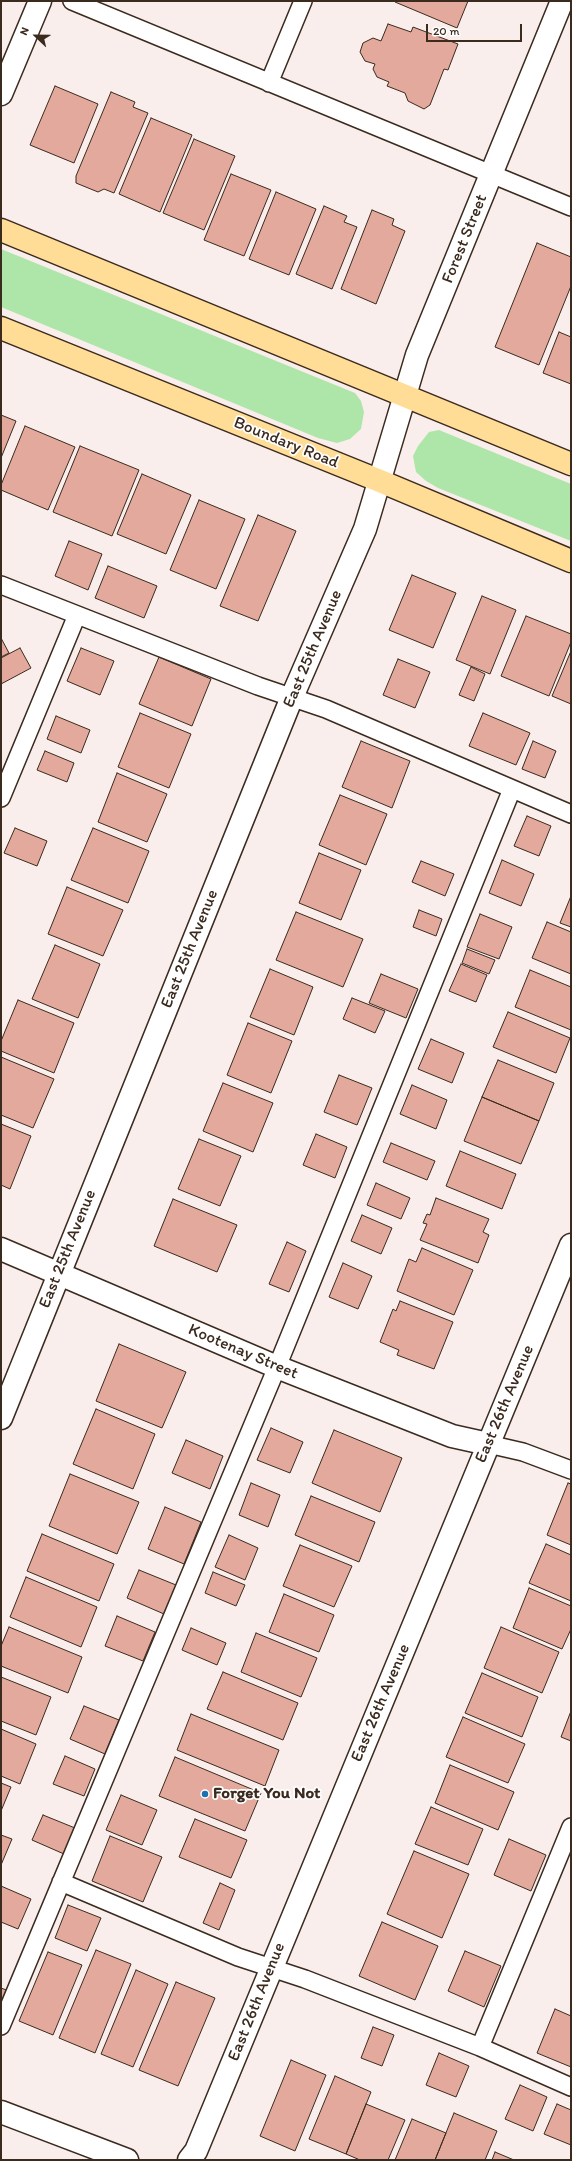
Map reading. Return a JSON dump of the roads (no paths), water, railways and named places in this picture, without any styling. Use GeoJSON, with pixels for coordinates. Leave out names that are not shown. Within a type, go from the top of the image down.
{"type":"FeatureCollection","features":[{"type":"Feature","properties":{"kind":"main road"},"geometry":{"type":"LineString","coordinates":[[1,230],[571,464]]}},
{"type":"Feature","properties":{"kind":"main road","name":"Boundary Road"},"geometry":{"type":"LineString","coordinates":[[1,328],[380,481],[571,561]]}},
{"type":"Feature","properties":{"kind":"street"},"geometry":{"type":"LineString","coordinates":[[1,94],[40,1]]}},
{"type":"Feature","properties":{"kind":"street","name":"Forest Street"},"geometry":{"type":"LineString","coordinates":[[380,481],[417,355],[562,1]]}},
{"type":"Feature","properties":{"kind":"street","name":"East 25th Avenue"},"geometry":{"type":"LineString","coordinates":[[1,1418],[58,1273],[292,697],[365,529],[380,481]]}},
{"type":"Feature","properties":{"kind":"street","name":"East 26th Avenue"},"geometry":{"type":"LineString","coordinates":[[189,2160],[196,2151],[571,1245]]}},
{"type":"Feature","properties":{"kind":"street","name":"Kootenay Street"},"geometry":{"type":"LineString","coordinates":[[1,1249],[278,1367],[452,1436],[488,1444]]}},
{"type":"Feature","properties":{"kind":"street"},"geometry":{"type":"LineString","coordinates":[[1,2112],[127,2160]]}},
{"type":"Feature","properties":{"kind":"lane"},"geometry":{"type":"LineString","coordinates":[[72,1],[571,207]]}},
{"type":"Feature","properties":{"kind":"lane"},"geometry":{"type":"LineString","coordinates":[[269,83],[303,1]]}},
{"type":"Feature","properties":{"kind":"lane"},"geometry":{"type":"LineString","coordinates":[[1,585],[258,686],[326,709],[571,814]]}},
{"type":"Feature","properties":{"kind":"lane"},"geometry":{"type":"LineString","coordinates":[[1,798],[77,615]]}},
{"type":"Feature","properties":{"kind":"lane"},"geometry":{"type":"LineString","coordinates":[[1,2026],[278,1367],[512,789]]}},
{"type":"Feature","properties":{"kind":"lane"},"geometry":{"type":"LineString","coordinates":[[488,1444],[523,1452],[571,1470]]}},
{"type":"Feature","properties":{"kind":"lane"},"geometry":{"type":"LineString","coordinates":[[480,2047],[571,1826]]}},
{"type":"Feature","properties":{"kind":"lane"},"geometry":{"type":"LineString","coordinates":[[61,1882],[238,1957],[305,1979],[480,2047],[571,2086]]}},
{"type":"Feature","properties":{"kind":"place","name":"Forget You Not"},"geometry":{"type":"Point","coordinates":[205,1794]}}]}
